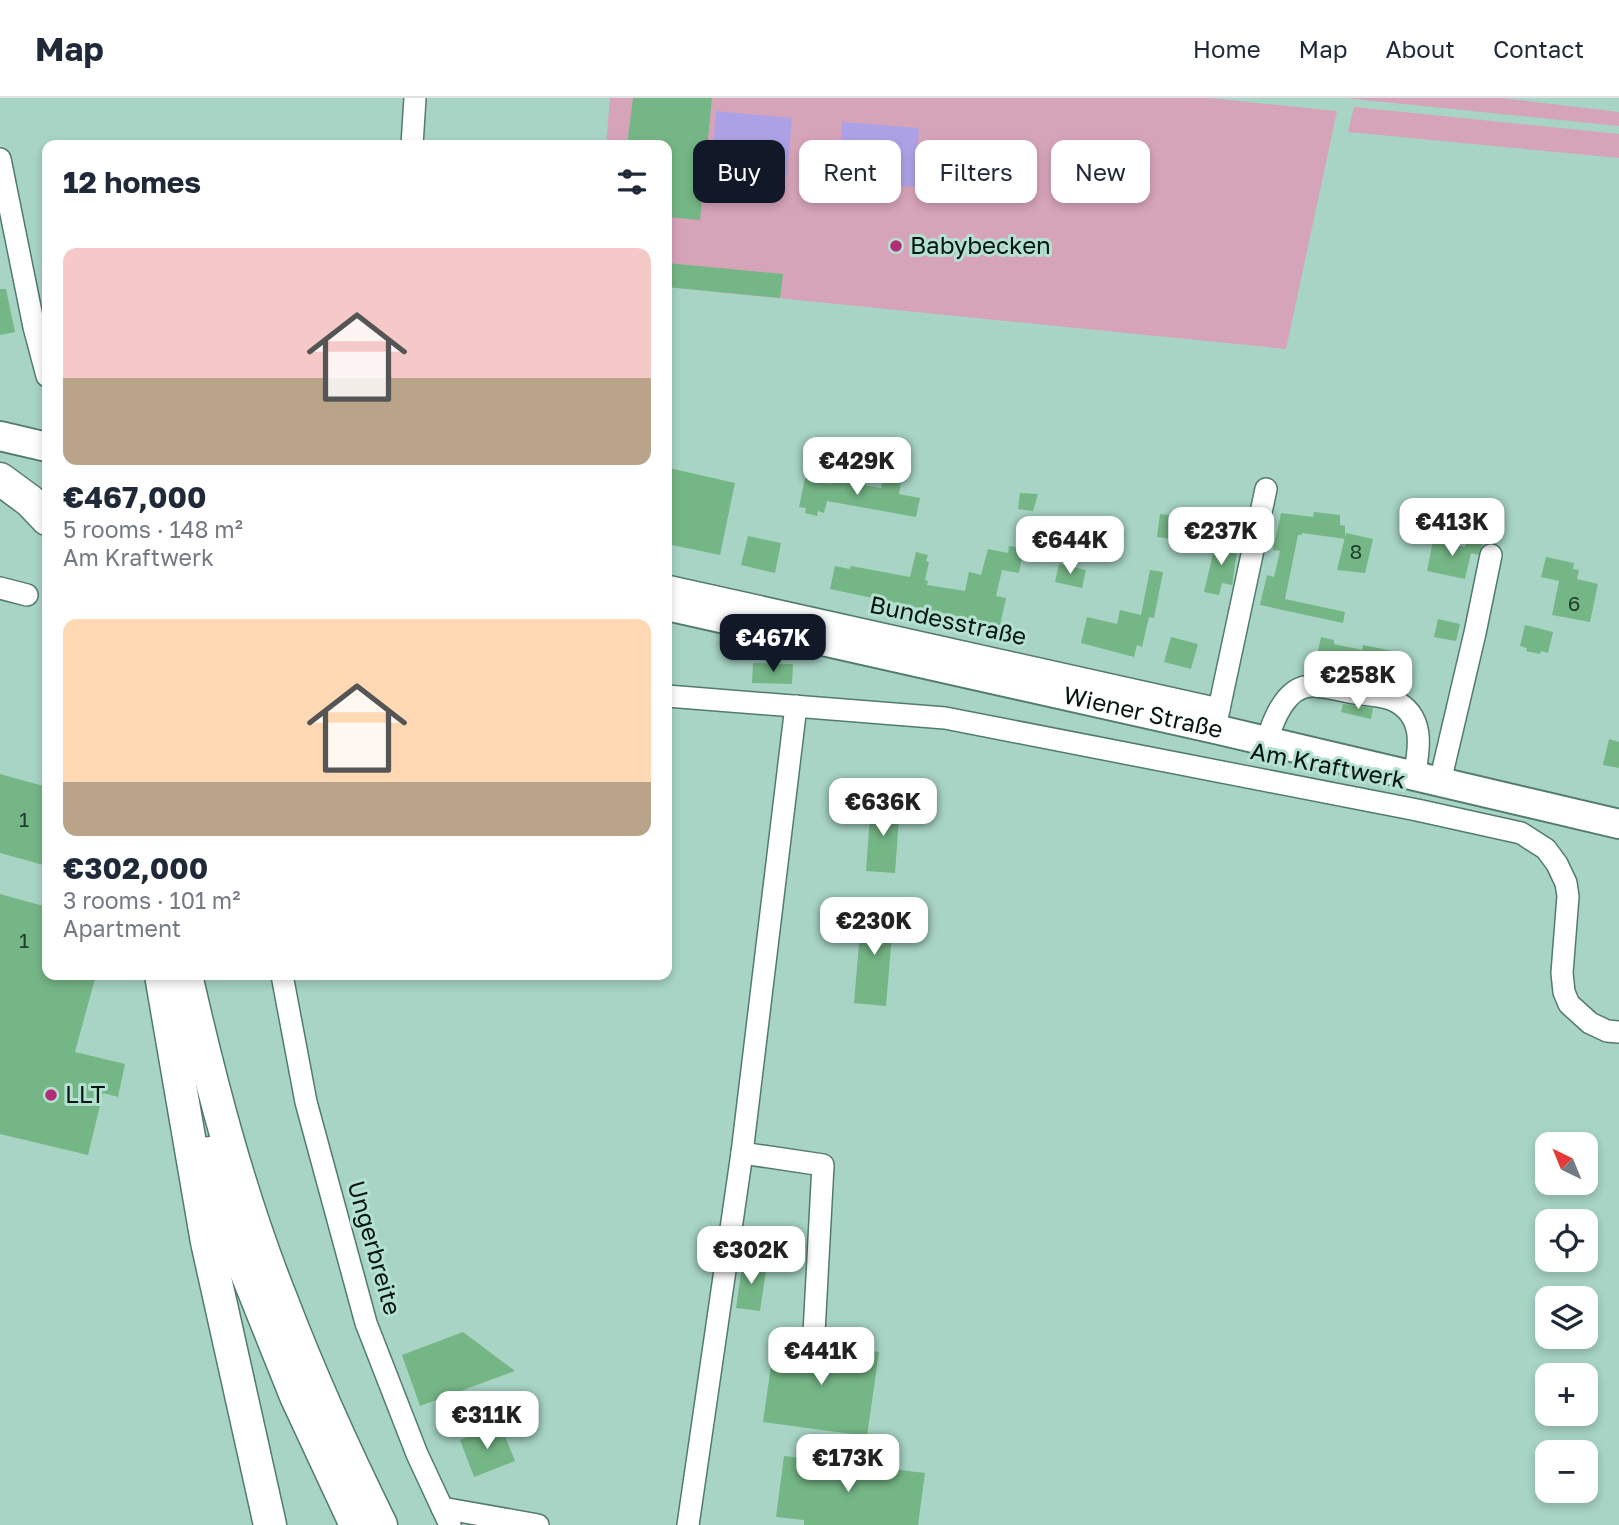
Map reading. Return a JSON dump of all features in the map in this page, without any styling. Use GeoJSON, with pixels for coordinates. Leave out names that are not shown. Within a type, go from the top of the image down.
{"type":"FeatureCollection","features":[{"type":"Feature","properties":{"kind":"highway"},"geometry":{"type":"LineString","coordinates":[[0,479],[30,501],[42,514]]}},
{"type":"Feature","properties":{"kind":"highway"},"geometry":{"type":"LineString","coordinates":[[162,980],[207,1242],[270,1525]]}},
{"type":"Feature","properties":{"kind":"highway"},"geometry":{"type":"LineString","coordinates":[[187,980],[217,1101],[258,1237],[306,1361],[381,1525]]}},
{"type":"Feature","properties":{"kind":"highway"},"geometry":{"type":"LineString","coordinates":[[176,1052],[237,1249],[296,1396],[356,1525]]}},
{"type":"Feature","properties":{"kind":"main road"},"geometry":{"type":"LineString","coordinates":[[0,436],[42,446]]}},
{"type":"Feature","properties":{"kind":"main road"},"geometry":{"type":"LineString","coordinates":[[0,453],[42,462]]}},
{"type":"Feature","properties":{"kind":"main road","name":"Wiener Straße"},"geometry":{"type":"LineString","coordinates":[[672,607],[1217,719],[1267,741],[1619,824]]}},
{"type":"Feature","properties":{"kind":"street"},"geometry":{"type":"LineString","coordinates":[[412,140],[415,98]]}},
{"type":"Feature","properties":{"kind":"street"},"geometry":{"type":"LineString","coordinates":[[0,159],[41,326]]}},
{"type":"Feature","properties":{"kind":"street"},"geometry":{"type":"LineString","coordinates":[[1217,719],[1266,489]]}},
{"type":"Feature","properties":{"kind":"street"},"geometry":{"type":"LineString","coordinates":[[1427,779],[1448,747],[1491,555]]}},
{"type":"Feature","properties":{"kind":"street","name":"Bundesstraße"},"geometry":{"type":"LineString","coordinates":[[672,587],[1217,719]]}},
{"type":"Feature","properties":{"kind":"street"},"geometry":{"type":"LineString","coordinates":[[0,588],[27,595]]}},
{"type":"Feature","properties":{"kind":"street"},"geometry":{"type":"LineString","coordinates":[[1267,741],[1273,720],[1285,702],[1310,685],[1391,699],[1405,707],[1414,720],[1427,779]]}},
{"type":"Feature","properties":{"kind":"street","name":"Am Kraftwerk"},"geometry":{"type":"LineString","coordinates":[[672,696],[946,718],[1417,810],[1521,833],[1546,849],[1566,883],[1568,896],[1562,974],[1564,992],[1569,1004],[1590,1023],[1607,1031],[1619,1032]]}},
{"type":"Feature","properties":{"kind":"street"},"geometry":{"type":"LineString","coordinates":[[688,1525],[742,1153],[796,706]]}},
{"type":"Feature","properties":{"kind":"street"},"geometry":{"type":"LineString","coordinates":[[1420,742],[1448,747]]}},
{"type":"Feature","properties":{"kind":"street","name":"Ungerbreite"},"geometry":{"type":"LineString","coordinates":[[283,980],[306,1102],[366,1322],[417,1454],[446,1517]]}},
{"type":"Feature","properties":{"kind":"street"},"geometry":{"type":"LineString","coordinates":[[742,1153],[824,1164],[814,1334]]}},
{"type":"Feature","properties":{"kind":"street"},"geometry":{"type":"LineString","coordinates":[[446,1517],[538,1525]]}},
{"type":"Feature","properties":{"kind":"shaded area"},"geometry":{"type":"Polygon","coordinates":[[[610,98],[1209,98],[1337,111],[1286,349],[672,288],[672,140],[606,140],[610,98]]]}},
{"type":"Feature","properties":{"kind":"shaded area"},"geometry":{"type":"Polygon","coordinates":[[[1345,98],[1501,98],[1619,112],[1619,126],[1345,98]]]}},
{"type":"Feature","properties":{"kind":"shaded area"},"geometry":{"type":"Polygon","coordinates":[[[1354,107],[1619,134],[1619,158],[1348,132],[1354,107]]]}},
{"type":"Feature","properties":{"kind":"shaded area"},"geometry":{"type":"Polygon","coordinates":[[[716,111],[792,118],[787,175],[785,140],[714,140],[716,111]]]}},
{"type":"Feature","properties":{"kind":"shaded area"},"geometry":{"type":"Polygon","coordinates":[[[842,122],[919,128],[918,140],[915,140],[915,187],[901,186],[901,140],[841,140],[842,122]]]}},
{"type":"Feature","properties":{"kind":"building"},"geometry":{"type":"Polygon","coordinates":[[[633,98],[712,98],[708,140],[693,140],[693,203],[702,203],[700,220],[672,217],[672,140],[628,140],[633,98]]]}},
{"type":"Feature","properties":{"kind":"building"},"geometry":{"type":"Polygon","coordinates":[[[672,263],[783,274],[780,298],[672,287],[672,263]]]}},
{"type":"Feature","properties":{"kind":"building"},"geometry":{"type":"Polygon","coordinates":[[[0,289],[6,289],[15,332],[0,335],[0,289]]]}},
{"type":"Feature","properties":{"kind":"building"},"geometry":{"type":"Polygon","coordinates":[[[672,469],[735,483],[720,555],[672,545],[672,469]]]}},
{"type":"Feature","properties":{"kind":"building"},"geometry":{"type":"Polygon","coordinates":[[[833,476],[848,479],[847,482],[881,488],[883,479],[901,482],[899,494],[920,498],[916,517],[827,501],[824,513],[818,511],[817,516],[805,513],[806,508],[799,507],[805,478],[831,484],[833,476]]]}},
{"type":"Feature","properties":{"kind":"building"},"geometry":{"type":"Polygon","coordinates":[[[1020,493],[1038,494],[1033,511],[1018,509],[1020,493]]]}},
{"type":"Feature","properties":{"kind":"building"},"geometry":{"type":"Polygon","coordinates":[[[1314,512],[1340,515],[1340,525],[1345,526],[1345,539],[1302,533],[1298,535],[1285,599],[1345,612],[1343,623],[1260,605],[1267,575],[1274,577],[1280,551],[1273,550],[1281,513],[1313,517],[1314,512]]]}},
{"type":"Feature","properties":{"kind":"building"},"geometry":{"type":"Polygon","coordinates":[[[1160,514],[1203,519],[1200,542],[1157,537],[1160,514]]]}},
{"type":"Feature","properties":{"kind":"building"},"geometry":{"type":"Polygon","coordinates":[[[1346,533],[1373,539],[1365,573],[1337,570],[1346,533]]]}},
{"type":"Feature","properties":{"kind":"building"},"geometry":{"type":"Polygon","coordinates":[[[748,536],[781,543],[775,573],[741,565],[748,536]]]}},
{"type":"Feature","properties":{"kind":"building"},"geometry":{"type":"Polygon","coordinates":[[[1467,540],[1484,542],[1478,555],[1471,553],[1465,579],[1427,571],[1433,541],[1465,547],[1467,540]]]}},
{"type":"Feature","properties":{"kind":"building"},"geometry":{"type":"Polygon","coordinates":[[[1216,541],[1238,545],[1232,585],[1222,583],[1219,595],[1204,592],[1216,541]]]}},
{"type":"Feature","properties":{"kind":"building"},"geometry":{"type":"Polygon","coordinates":[[[1009,546],[1024,548],[1019,573],[1002,570],[996,596],[1006,598],[1000,625],[830,589],[835,566],[850,569],[851,566],[910,577],[916,552],[928,555],[925,580],[928,581],[927,585],[965,591],[969,572],[981,575],[988,549],[1008,553],[1009,546]]]}},
{"type":"Feature","properties":{"kind":"building"},"geometry":{"type":"Polygon","coordinates":[[[1546,557],[1574,563],[1573,569],[1579,570],[1577,579],[1598,584],[1590,622],[1552,615],[1559,581],[1541,577],[1546,557]]]}},
{"type":"Feature","properties":{"kind":"building"},"geometry":{"type":"Polygon","coordinates":[[[1059,564],[1086,570],[1082,588],[1055,582],[1059,564]]]}},
{"type":"Feature","properties":{"kind":"building"},"geometry":{"type":"Polygon","coordinates":[[[1150,570],[1163,572],[1154,618],[1149,617],[1142,647],[1137,645],[1134,657],[1081,643],[1087,617],[1117,624],[1120,610],[1141,615],[1150,570]]]}},
{"type":"Feature","properties":{"kind":"building"},"geometry":{"type":"Polygon","coordinates":[[[1438,619],[1460,624],[1456,641],[1434,637],[1438,619]]]}},
{"type":"Feature","properties":{"kind":"building"},"geometry":{"type":"Polygon","coordinates":[[[1525,625],[1553,632],[1548,653],[1526,651],[1527,648],[1520,646],[1525,625]]]}},
{"type":"Feature","properties":{"kind":"building"},"geometry":{"type":"Polygon","coordinates":[[[1171,637],[1198,644],[1191,669],[1164,662],[1171,637]]]}},
{"type":"Feature","properties":{"kind":"building"},"geometry":{"type":"Polygon","coordinates":[[[1321,637],[1334,640],[1334,644],[1362,650],[1363,645],[1397,652],[1389,685],[1314,670],[1321,637]]]}},
{"type":"Feature","properties":{"kind":"building"},"geometry":{"type":"Polygon","coordinates":[[[753,663],[793,664],[792,684],[752,683],[753,663]]]}},
{"type":"Feature","properties":{"kind":"building"},"geometry":{"type":"Polygon","coordinates":[[[1343,704],[1373,708],[1371,719],[1341,712],[1343,704]]]}},
{"type":"Feature","properties":{"kind":"building"},"geometry":{"type":"Polygon","coordinates":[[[1609,739],[1619,742],[1619,768],[1603,765],[1609,739]]]}},
{"type":"Feature","properties":{"kind":"building"},"geometry":{"type":"Polygon","coordinates":[[[0,774],[42,786],[42,865],[0,853],[0,774]]]}},
{"type":"Feature","properties":{"kind":"building"},"geometry":{"type":"Polygon","coordinates":[[[871,803],[900,805],[895,873],[866,871],[871,803]]]}},
{"type":"Feature","properties":{"kind":"building"},"geometry":{"type":"Polygon","coordinates":[[[0,894],[42,906],[42,980],[95,980],[75,1052],[125,1064],[118,1097],[103,1093],[88,1155],[0,1134],[0,894]]]}},
{"type":"Feature","properties":{"kind":"building"},"geometry":{"type":"Polygon","coordinates":[[[862,909],[894,911],[886,1006],[854,1003],[862,909]]]}},
{"type":"Feature","properties":{"kind":"building"},"geometry":{"type":"Polygon","coordinates":[[[743,1260],[767,1264],[760,1311],[736,1308],[743,1260]]]}},
{"type":"Feature","properties":{"kind":"building"},"geometry":{"type":"Polygon","coordinates":[[[463,1332],[515,1371],[420,1406],[402,1355],[463,1332]]]}},
{"type":"Feature","properties":{"kind":"building"},"geometry":{"type":"Polygon","coordinates":[[[775,1338],[805,1342],[813,1346],[821,1343],[879,1352],[867,1436],[763,1422],[775,1338]]]}},
{"type":"Feature","properties":{"kind":"building"},"geometry":{"type":"Polygon","coordinates":[[[500,1424],[515,1461],[474,1477],[460,1440],[500,1424]]]}},
{"type":"Feature","properties":{"kind":"building"},"geometry":{"type":"Polygon","coordinates":[[[784,1456],[925,1473],[918,1525],[804,1525],[804,1520],[776,1517],[784,1456]]]}},
{"type":"Feature","properties":{"kind":"place","name":"Babybecken"},"geometry":{"type":"Point","coordinates":[896,246]}},
{"type":"Feature","properties":{"kind":"place","name":"LLT"},"geometry":{"type":"Point","coordinates":[51,1095]}}]}
